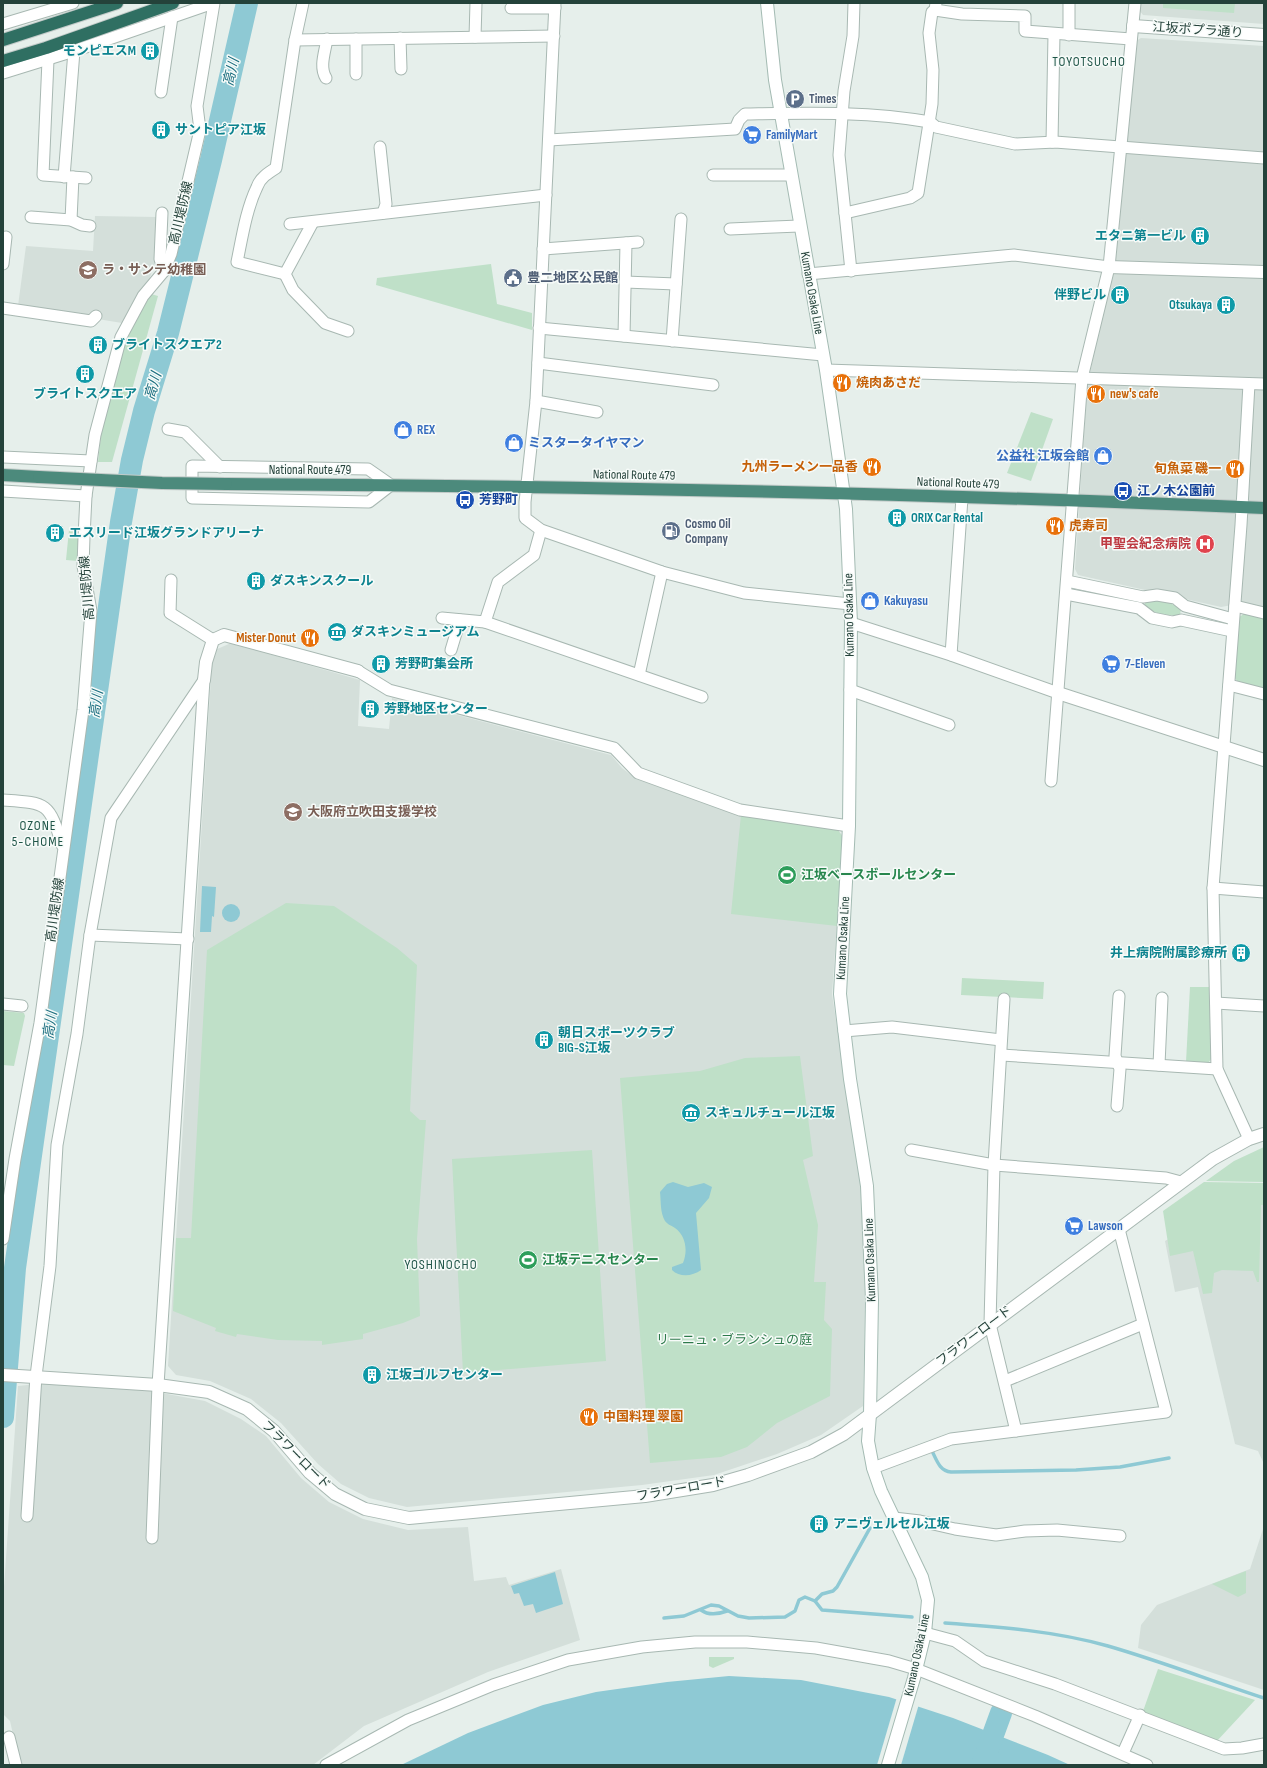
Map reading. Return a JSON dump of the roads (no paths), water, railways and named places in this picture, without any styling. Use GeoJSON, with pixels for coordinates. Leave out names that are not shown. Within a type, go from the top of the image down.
{"type":"FeatureCollection","features":[{"type":"Feature","properties":{"kind":"highway"},"geometry":{"type":"LineString","coordinates":[[3,40],[117,3]]}},
{"type":"Feature","properties":{"kind":"highway"},"geometry":{"type":"LineString","coordinates":[[3,61],[46,48],[174,3]]}},
{"type":"Feature","properties":{"kind":"highway","name":"National Route 479"},"geometry":{"type":"LineString","coordinates":[[3,475],[162,483],[391,485],[844,493],[1264,508]]}},
{"type":"Feature","properties":{"kind":"street"},"geometry":{"type":"LineString","coordinates":[[36,14],[37,3]]}},
{"type":"Feature","properties":{"kind":"street"},"geometry":{"type":"LineString","coordinates":[[3,24],[73,3]]}},
{"type":"Feature","properties":{"kind":"street"},"geometry":{"type":"LineString","coordinates":[[3,74],[214,3]]}},
{"type":"Feature","properties":{"kind":"street","name":"高川堤防線"},"geometry":{"type":"LineString","coordinates":[[3,1239],[15,1159],[40,1023],[83,710],[91,611],[83,566],[86,496],[95,435],[121,337],[144,296],[164,271],[171,254],[200,130],[196,106],[214,3]]}},
{"type":"Feature","properties":{"kind":"street"},"geometry":{"type":"LineString","coordinates":[[304,3],[295,40],[276,168],[266,174],[257,186],[245,226],[237,262],[285,274],[293,290],[325,323],[348,330]]}},
{"type":"Feature","properties":{"kind":"street"},"geometry":{"type":"LineString","coordinates":[[475,37],[476,3]]}},
{"type":"Feature","properties":{"kind":"street","name":"Kumano Osaka Line"},"geometry":{"type":"LineString","coordinates":[[767,3],[773,67],[780,114],[826,370],[844,493],[851,623],[849,826],[840,994],[850,1079],[867,1186],[872,1300],[870,1414],[868,1440],[873,1468],[880,1492],[922,1577],[928,1600],[925,1633],[915,1674],[888,1765]]}},
{"type":"Feature","properties":{"kind":"street"},"geometry":{"type":"LineString","coordinates":[[851,271],[839,155],[842,113],[852,36],[854,3]]}},
{"type":"Feature","properties":{"kind":"street"},"geometry":{"type":"LineString","coordinates":[[1068,35],[1069,3]]}},
{"type":"Feature","properties":{"kind":"street"},"geometry":{"type":"LineString","coordinates":[[1051,781],[1082,378],[1109,267],[1135,3]]}},
{"type":"Feature","properties":{"kind":"street"},"geometry":{"type":"LineString","coordinates":[[511,8],[555,5],[536,401],[525,518],[541,530],[662,572],[744,593],[850,604]]}},
{"type":"Feature","properties":{"kind":"street"},"geometry":{"type":"LineString","coordinates":[[844,213],[916,196],[918,193],[932,104],[930,33],[932,12],[936,7],[962,14],[1025,16],[1026,31],[1131,39]]}},
{"type":"Feature","properties":{"kind":"street"},"geometry":{"type":"LineString","coordinates":[[161,92],[172,17]]}},
{"type":"Feature","properties":{"kind":"street","name":"江坂ポプラ通り"},"geometry":{"type":"LineString","coordinates":[[1133,26],[1264,35]]}},
{"type":"Feature","properties":{"kind":"street"},"geometry":{"type":"LineString","coordinates":[[1052,142],[1054,34]]}},
{"type":"Feature","properties":{"kind":"street"},"geometry":{"type":"LineString","coordinates":[[295,40],[554,36]]}},
{"type":"Feature","properties":{"kind":"street"},"geometry":{"type":"LineString","coordinates":[[400,38],[401,69]]}},
{"type":"Feature","properties":{"kind":"street"},"geometry":{"type":"LineString","coordinates":[[356,39],[356,74]]}},
{"type":"Feature","properties":{"kind":"street"},"geometry":{"type":"LineString","coordinates":[[326,78],[323,73],[322,64],[327,40]]}},
{"type":"Feature","properties":{"kind":"street"},"geometry":{"type":"LineString","coordinates":[[71,220],[69,177],[74,51]]}},
{"type":"Feature","properties":{"kind":"street"},"geometry":{"type":"LineString","coordinates":[[48,60],[43,175],[86,178]]}},
{"type":"Feature","properties":{"kind":"street"},"geometry":{"type":"LineString","coordinates":[[549,140],[735,129],[739,120],[745,114],[842,113],[930,122],[936,127],[1015,144],[1052,142],[1264,158]]}},
{"type":"Feature","properties":{"kind":"street"},"geometry":{"type":"LineString","coordinates":[[380,147],[386,204],[383,214]]}},
{"type":"Feature","properties":{"kind":"street"},"geometry":{"type":"LineString","coordinates":[[713,176],[791,175]]}},
{"type":"Feature","properties":{"kind":"street"},"geometry":{"type":"LineString","coordinates":[[290,224],[546,195]]}},
{"type":"Feature","properties":{"kind":"street"},"geometry":{"type":"LineString","coordinates":[[162,214],[160,259],[164,271]]}},
{"type":"Feature","properties":{"kind":"street"},"geometry":{"type":"LineString","coordinates":[[31,217],[71,220],[82,226],[90,226]]}},
{"type":"Feature","properties":{"kind":"street"},"geometry":{"type":"LineString","coordinates":[[672,341],[681,219]]}},
{"type":"Feature","properties":{"kind":"street"},"geometry":{"type":"LineString","coordinates":[[285,274],[313,222]]}},
{"type":"Feature","properties":{"kind":"street"},"geometry":{"type":"LineString","coordinates":[[730,229],[799,226]]}},
{"type":"Feature","properties":{"kind":"street"},"geometry":{"type":"LineString","coordinates":[[3,264],[8,237]]}},
{"type":"Feature","properties":{"kind":"street"},"geometry":{"type":"LineString","coordinates":[[543,249],[638,242]]}},
{"type":"Feature","properties":{"kind":"street"},"geometry":{"type":"LineString","coordinates":[[624,336],[626,243]]}},
{"type":"Feature","properties":{"kind":"street"},"geometry":{"type":"LineString","coordinates":[[808,274],[1014,255],[1109,267],[1264,272]]}},
{"type":"Feature","properties":{"kind":"street"},"geometry":{"type":"LineString","coordinates":[[625,282],[676,284]]}},
{"type":"Feature","properties":{"kind":"street"},"geometry":{"type":"LineString","coordinates":[[3,308],[91,320],[96,316]]}},
{"type":"Feature","properties":{"kind":"street"},"geometry":{"type":"LineString","coordinates":[[540,328],[823,355]]}},
{"type":"Feature","properties":{"kind":"street"},"geometry":{"type":"LineString","coordinates":[[538,363],[713,385]]}},
{"type":"Feature","properties":{"kind":"street"},"geometry":{"type":"LineString","coordinates":[[826,370],[1264,384]]}},
{"type":"Feature","properties":{"kind":"street"},"geometry":{"type":"LineString","coordinates":[[1249,384],[1235,606],[1213,888],[1217,1069],[1249,1139]]}},
{"type":"Feature","properties":{"kind":"street"},"geometry":{"type":"LineString","coordinates":[[536,401],[598,412]]}},
{"type":"Feature","properties":{"kind":"street"},"geometry":{"type":"LineString","coordinates":[[168,429],[185,432],[220,467]]}},
{"type":"Feature","properties":{"kind":"street"},"geometry":{"type":"LineString","coordinates":[[3,457],[91,461]]}},
{"type":"Feature","properties":{"kind":"street"},"geometry":{"type":"LineString","coordinates":[[192,466],[368,469],[391,485],[368,502],[192,498],[192,466]]}},
{"type":"Feature","properties":{"kind":"street"},"geometry":{"type":"LineString","coordinates":[[3,492],[86,496]]}},
{"type":"Feature","properties":{"kind":"street"},"geometry":{"type":"LineString","coordinates":[[951,655],[962,498]]}},
{"type":"Feature","properties":{"kind":"street"},"geometry":{"type":"LineString","coordinates":[[485,622],[498,582],[534,555],[541,530]]}},
{"type":"Feature","properties":{"kind":"street"},"geometry":{"type":"LineString","coordinates":[[639,675],[662,572]]}},
{"type":"Feature","properties":{"kind":"street"},"geometry":{"type":"LineString","coordinates":[[171,580],[170,613],[213,640]]}},
{"type":"Feature","properties":{"kind":"street"},"geometry":{"type":"LineString","coordinates":[[1067,581],[1143,597],[1157,595],[1175,598],[1185,606],[1233,619]]}},
{"type":"Feature","properties":{"kind":"street"},"geometry":{"type":"LineString","coordinates":[[1066,594],[1139,608],[1152,618],[1172,622],[1180,620],[1232,631]]}},
{"type":"Feature","properties":{"kind":"street"},"geometry":{"type":"LineString","coordinates":[[1235,606],[1264,612]]}},
{"type":"Feature","properties":{"kind":"street"},"geometry":{"type":"LineString","coordinates":[[442,618],[485,622],[702,697]]}},
{"type":"Feature","properties":{"kind":"street"},"geometry":{"type":"LineString","coordinates":[[451,650],[460,620]]}},
{"type":"Feature","properties":{"kind":"street"},"geometry":{"type":"LineString","coordinates":[[851,623],[951,655],[1058,693],[1264,760]]}},
{"type":"Feature","properties":{"kind":"street"},"geometry":{"type":"LineString","coordinates":[[152,1538],[158,1385],[204,680],[206,662],[213,640],[224,635],[358,671],[389,690],[614,748],[638,773],[740,810],[849,826]]}},
{"type":"Feature","properties":{"kind":"street"},"geometry":{"type":"LineString","coordinates":[[27,1516],[36,1376],[50,1266],[57,1145],[77,1034],[90,935],[110,818],[204,680]]}},
{"type":"Feature","properties":{"kind":"street"},"geometry":{"type":"LineString","coordinates":[[1229,685],[1264,694]]}},
{"type":"Feature","properties":{"kind":"street"},"geometry":{"type":"LineString","coordinates":[[850,690],[949,725]]}},
{"type":"Feature","properties":{"kind":"street"},"geometry":{"type":"LineString","coordinates":[[3,800],[34,802],[48,810],[55,823],[63,851]]}},
{"type":"Feature","properties":{"kind":"street"},"geometry":{"type":"LineString","coordinates":[[1213,888],[1264,892]]}},
{"type":"Feature","properties":{"kind":"street"},"geometry":{"type":"LineString","coordinates":[[90,935],[188,939]]}},
{"type":"Feature","properties":{"kind":"street"},"geometry":{"type":"LineString","coordinates":[[1117,1106],[1120,1069],[1115,1056],[1119,996]]}},
{"type":"Feature","properties":{"kind":"street"},"geometry":{"type":"LineString","coordinates":[[1159,1065],[1162,998]]}},
{"type":"Feature","properties":{"kind":"street"},"geometry":{"type":"LineString","coordinates":[[1004,999],[994,1165],[990,1324],[1016,1431]]}},
{"type":"Feature","properties":{"kind":"street"},"geometry":{"type":"LineString","coordinates":[[1216,1003],[1264,1006]]}},
{"type":"Feature","properties":{"kind":"street"},"geometry":{"type":"LineString","coordinates":[[3,1004],[22,1006]]}},
{"type":"Feature","properties":{"kind":"street"},"geometry":{"type":"LineString","coordinates":[[844,1031],[892,1027],[1001,1040]]}},
{"type":"Feature","properties":{"kind":"street"},"geometry":{"type":"LineString","coordinates":[[1001,1054],[1217,1069]]}},
{"type":"Feature","properties":{"kind":"street","name":"フラワーロード"},"geometry":{"type":"LineString","coordinates":[[3,1375],[158,1385],[209,1392],[247,1409],[274,1431],[310,1473],[335,1494],[365,1509],[409,1518],[645,1496],[713,1485],[748,1475],[811,1452],[844,1434],[1213,1159],[1249,1139],[1264,1134]]}},
{"type":"Feature","properties":{"kind":"street"},"geometry":{"type":"LineString","coordinates":[[911,1150],[994,1165],[1166,1178],[1182,1182]]}},
{"type":"Feature","properties":{"kind":"street"},"geometry":{"type":"LineString","coordinates":[[873,1468],[950,1439],[1166,1412],[1142,1324],[1119,1229]]}},
{"type":"Feature","properties":{"kind":"street"},"geometry":{"type":"LineString","coordinates":[[1005,1381],[1142,1324]]}},
{"type":"Feature","properties":{"kind":"street"},"geometry":{"type":"LineString","coordinates":[[894,1518],[920,1521],[955,1529],[996,1535],[1025,1531],[1057,1530],[1120,1536]]}},
{"type":"Feature","properties":{"kind":"street"},"geometry":{"type":"LineString","coordinates":[[925,1633],[955,1641],[984,1661],[1055,1684],[1224,1748],[1242,1748],[1264,1744]]}},
{"type":"Feature","properties":{"kind":"street"},"geometry":{"type":"LineString","coordinates":[[326,1765],[408,1720],[493,1685],[568,1660],[642,1647],[695,1642],[747,1642],[816,1648],[889,1661],[915,1674],[1035,1716],[1123,1753],[1147,1765]]}},
{"type":"Feature","properties":{"kind":"street"},"geometry":{"type":"LineString","coordinates":[[1123,1753],[1140,1715]]}},
{"type":"Feature","properties":{"kind":"street"},"geometry":{"type":"LineString","coordinates":[[9,1737],[16,1765]]}},
{"type":"Feature","properties":{"kind":"water"},"geometry":{"type":"Polygon","coordinates":[[[202,886],[216,887],[214,917],[212,916],[211,932],[200,932],[202,886]]]}},
{"type":"Feature","properties":{"kind":"water"},"geometry":{"type":"Polygon","coordinates":[[[231,904],[237,907],[240,913],[237,919],[231,922],[225,919],[222,913],[225,907],[231,904]]]}},
{"type":"Feature","properties":{"kind":"water"},"geometry":{"type":"Polygon","coordinates":[[[673,1182],[688,1187],[704,1183],[712,1187],[709,1198],[696,1213],[701,1270],[690,1275],[675,1273],[672,1270],[672,1267],[683,1263],[686,1249],[682,1235],[665,1221],[661,1211],[660,1192],[667,1184],[673,1182]]]}},
{"type":"Feature","properties":{"kind":"water"},"geometry":{"type":"Polygon","coordinates":[[[555,1572],[563,1604],[536,1613],[533,1604],[524,1606],[519,1593],[514,1594],[511,1586],[555,1572]]]}},
{"type":"Feature","properties":{"kind":"water"},"geometry":{"type":"Polygon","coordinates":[[[729,1676],[801,1680],[889,1697],[953,1718],[1070,1765],[401,1765],[468,1733],[543,1705],[596,1692],[667,1682],[729,1676]]]}},
{"type":"Feature","properties":{"kind":"waterway","name":"高川"},"geometry":{"type":"LineString","coordinates":[[3,1417],[15,1268],[121,522],[132,460],[144,411],[168,333],[211,160],[247,3]]}},
{"type":"Feature","properties":{"kind":"waterway"},"geometry":{"type":"LineString","coordinates":[[933,1453],[942,1468],[951,1472],[1076,1470],[1120,1467],[1169,1458]]}},
{"type":"Feature","properties":{"kind":"waterway"},"geometry":{"type":"LineString","coordinates":[[815,1601],[822,1594],[833,1591],[837,1587],[870,1528]]}},
{"type":"Feature","properties":{"kind":"waterway"},"geometry":{"type":"LineString","coordinates":[[664,1618],[684,1616],[711,1605],[719,1606],[738,1616],[749,1618],[785,1617],[795,1611],[799,1600],[805,1597],[815,1601],[822,1610],[912,1617]]}},
{"type":"Feature","properties":{"kind":"waterway"},"geometry":{"type":"LineString","coordinates":[[701,1610],[714,1614],[727,1611]]}},
{"type":"Feature","properties":{"kind":"waterway"},"geometry":{"type":"LineString","coordinates":[[945,1623],[1027,1630],[1088,1641],[1147,1658],[1264,1698]]}},
{"type":"Feature","properties":{"kind":"waterway"},"geometry":{"type":"LineString","coordinates":[[982,1765],[1001,1713]]}},
{"type":"Feature","properties":{"kind":"place","name":"モンピエスM"},"geometry":{"type":"Point","coordinates":[150,51]}},
{"type":"Feature","properties":{"kind":"place","name":"Times"},"geometry":{"type":"Point","coordinates":[795,99]}},
{"type":"Feature","properties":{"kind":"place","name":"サントピア江坂"},"geometry":{"type":"Point","coordinates":[161,130]}},
{"type":"Feature","properties":{"kind":"place","name":"FamilyMart"},"geometry":{"type":"Point","coordinates":[752,135]}},
{"type":"Feature","properties":{"kind":"place","name":"エタニ第一ビル"},"geometry":{"type":"Point","coordinates":[1200,236]}},
{"type":"Feature","properties":{"kind":"place","name":"ラ・サンテ幼稚園"},"geometry":{"type":"Point","coordinates":[88,270]}},
{"type":"Feature","properties":{"kind":"place","name":"豊二地区公民館"},"geometry":{"type":"Point","coordinates":[513,278]}},
{"type":"Feature","properties":{"kind":"place","name":"伴野ビル"},"geometry":{"type":"Point","coordinates":[1120,295]}},
{"type":"Feature","properties":{"kind":"place","name":"Otsukaya"},"geometry":{"type":"Point","coordinates":[1226,305]}},
{"type":"Feature","properties":{"kind":"place","name":"ブライトスクエア2"},"geometry":{"type":"Point","coordinates":[98,345]}},
{"type":"Feature","properties":{"kind":"place","name":"ブライトスクエア"},"geometry":{"type":"Point","coordinates":[85,374]}},
{"type":"Feature","properties":{"kind":"place","name":"焼肉あさだ"},"geometry":{"type":"Point","coordinates":[842,383]}},
{"type":"Feature","properties":{"kind":"place","name":"new's cafe"},"geometry":{"type":"Point","coordinates":[1096,394]}},
{"type":"Feature","properties":{"kind":"place","name":"REX"},"geometry":{"type":"Point","coordinates":[403,430]}},
{"type":"Feature","properties":{"kind":"place","name":"ミスタータイヤマン"},"geometry":{"type":"Point","coordinates":[514,443]}},
{"type":"Feature","properties":{"kind":"place","name":"公益社 江坂会館"},"geometry":{"type":"Point","coordinates":[1103,456]}},
{"type":"Feature","properties":{"kind":"place","name":"九州ラーメン一品香"},"geometry":{"type":"Point","coordinates":[872,467]}},
{"type":"Feature","properties":{"kind":"place","name":"旬魚菜 磯一"},"geometry":{"type":"Point","coordinates":[1235,469]}},
{"type":"Feature","properties":{"kind":"place","name":"江ノ木公園前"},"geometry":{"type":"Point","coordinates":[1123,491]}},
{"type":"Feature","properties":{"kind":"place","name":"芳野町"},"geometry":{"type":"Point","coordinates":[465,500]}},
{"type":"Feature","properties":{"kind":"place","name":"ORIX Car Rental"},"geometry":{"type":"Point","coordinates":[897,518]}},
{"type":"Feature","properties":{"kind":"place","name":"虎寿司"},"geometry":{"type":"Point","coordinates":[1055,526]}},
{"type":"Feature","properties":{"kind":"place","name":"Cosmo Oil Company"},"geometry":{"type":"Point","coordinates":[671,531]}},
{"type":"Feature","properties":{"kind":"place","name":"エスリード江坂グランドアリーナ"},"geometry":{"type":"Point","coordinates":[55,533]}},
{"type":"Feature","properties":{"kind":"place","name":"甲聖会紀念病院"},"geometry":{"type":"Point","coordinates":[1205,544]}},
{"type":"Feature","properties":{"kind":"place","name":"ダスキンスクール"},"geometry":{"type":"Point","coordinates":[256,581]}},
{"type":"Feature","properties":{"kind":"place","name":"Kakuyasu"},"geometry":{"type":"Point","coordinates":[870,601]}},
{"type":"Feature","properties":{"kind":"place","name":"ダスキンミュージアム"},"geometry":{"type":"Point","coordinates":[337,632]}},
{"type":"Feature","properties":{"kind":"place","name":"Mister Donut"},"geometry":{"type":"Point","coordinates":[310,638]}},
{"type":"Feature","properties":{"kind":"place","name":"芳野町集会所"},"geometry":{"type":"Point","coordinates":[381,664]}},
{"type":"Feature","properties":{"kind":"place","name":"7-Eleven"},"geometry":{"type":"Point","coordinates":[1111,664]}},
{"type":"Feature","properties":{"kind":"place","name":"芳野地区センター"},"geometry":{"type":"Point","coordinates":[370,709]}},
{"type":"Feature","properties":{"kind":"place","name":"大阪府立吹田支援学校"},"geometry":{"type":"Point","coordinates":[293,812]}},
{"type":"Feature","properties":{"kind":"place","name":"江坂ベースボールセンター"},"geometry":{"type":"Point","coordinates":[787,875]}},
{"type":"Feature","properties":{"kind":"place","name":"井上病院附属診療所"},"geometry":{"type":"Point","coordinates":[1241,953]}},
{"type":"Feature","properties":{"kind":"place","name":"朝日スポーツクラブ BIG-S江坂"},"geometry":{"type":"Point","coordinates":[544,1040]}},
{"type":"Feature","properties":{"kind":"place","name":"スキュルチュール江坂"},"geometry":{"type":"Point","coordinates":[691,1113]}},
{"type":"Feature","properties":{"kind":"place","name":"Lawson"},"geometry":{"type":"Point","coordinates":[1074,1226]}},
{"type":"Feature","properties":{"kind":"place","name":"江坂テニスセンター"},"geometry":{"type":"Point","coordinates":[528,1260]}},
{"type":"Feature","properties":{"kind":"place","name":"江坂ゴルフセンター"},"geometry":{"type":"Point","coordinates":[372,1375]}},
{"type":"Feature","properties":{"kind":"place","name":"中国料理 翠園"},"geometry":{"type":"Point","coordinates":[589,1417]}},
{"type":"Feature","properties":{"kind":"place","name":"アニヴェルセル江坂"},"geometry":{"type":"Point","coordinates":[819,1524]}},
{"type":"Feature","properties":{"kind":"district","name":"TOYOTSUCHO"},"geometry":{"type":"Point","coordinates":[1089,61]}},
{"type":"Feature","properties":{"kind":"district","name":"OZONE 5-CHOME"},"geometry":{"type":"Point","coordinates":[38,834]}},
{"type":"Feature","properties":{"kind":"district","name":"YOSHINOCHO"},"geometry":{"type":"Point","coordinates":[441,1264]}},
{"type":"Feature","properties":{"kind":"park label","name":"リーニュ・ブランシュの庭"},"geometry":{"type":"Point","coordinates":[734,1340]}}]}
